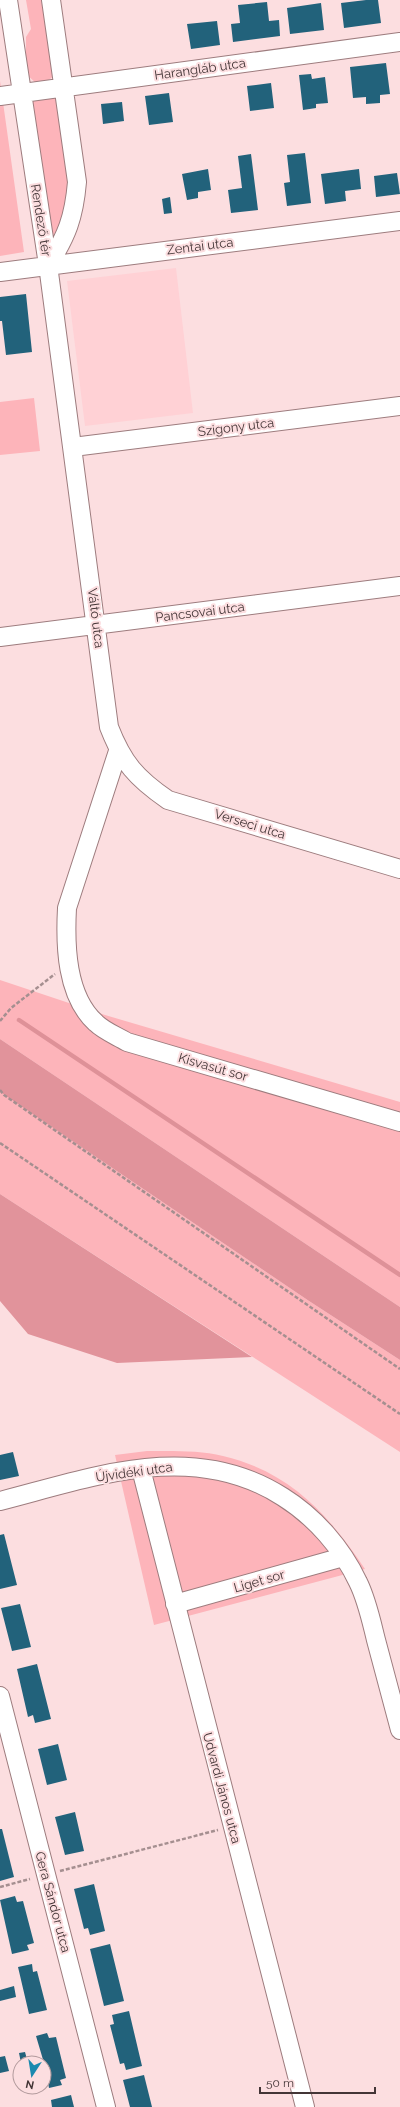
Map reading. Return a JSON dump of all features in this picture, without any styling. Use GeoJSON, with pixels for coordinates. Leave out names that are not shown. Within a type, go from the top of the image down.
{"type":"FeatureCollection","features":[{"type":"Feature","properties":{"kind":"street","name":"Rendező tér"},"geometry":{"type":"LineString","coordinates":[[8,0],[48,265]]}},
{"type":"Feature","properties":{"kind":"street","name":"Rendező tér"},"geometry":{"type":"LineString","coordinates":[[48,265],[64,242],[75,205],[77,182],[65,88],[51,0]]}},
{"type":"Feature","properties":{"kind":"street","name":"Harangláb utca"},"geometry":{"type":"LineString","coordinates":[[0,96],[400,42]]}},
{"type":"Feature","properties":{"kind":"street","name":"Zentai utca"},"geometry":{"type":"LineString","coordinates":[[0,272],[400,221]]}},
{"type":"Feature","properties":{"kind":"street","name":"Váltó utca"},"geometry":{"type":"LineString","coordinates":[[48,265],[97,625],[109,727],[118,751]]}},
{"type":"Feature","properties":{"kind":"street","name":"Szigony utca"},"geometry":{"type":"LineString","coordinates":[[73,448],[400,406]]}},
{"type":"Feature","properties":{"kind":"street","name":"Pancsovai utca"},"geometry":{"type":"LineString","coordinates":[[0,637],[400,586]]}},
{"type":"Feature","properties":{"kind":"street","name":"Verseci utca"},"geometry":{"type":"LineString","coordinates":[[118,751],[133,771],[151,788],[168,800],[400,869]]}},
{"type":"Feature","properties":{"kind":"street"},"geometry":{"type":"LineString","coordinates":[[69,962],[66,935],[67,908],[118,751]]}},
{"type":"Feature","properties":{"kind":"street","name":"Kisvasút sor"},"geometry":{"type":"LineString","coordinates":[[69,962],[74,988],[83,1009],[96,1024],[127,1042],[400,1122]]}},
{"type":"Feature","properties":{"kind":"street","name":"Újvidéki utca"},"geometry":{"type":"LineString","coordinates":[[0,1501],[107,1473],[180,1465],[220,1470],[258,1482],[292,1502],[306,1514],[332,1541],[358,1582],[367,1605],[400,1730]]}},
{"type":"Feature","properties":{"kind":"street","name":"Udvardi János utca"},"geometry":{"type":"LineString","coordinates":[[140,1469],[305,2107]]}},
{"type":"Feature","properties":{"kind":"street","name":"Liget sor"},"geometry":{"type":"LineString","coordinates":[[175,1604],[343,1557]]}},
{"type":"Feature","properties":{"kind":"street","name":"Gera Sándor utca"},"geometry":{"type":"LineString","coordinates":[[0,1696],[106,2107]]}},
{"type":"Feature","properties":{"kind":"path"},"geometry":{"type":"LineString","coordinates":[[0,1022],[11,1008],[69,962]]}},
{"type":"Feature","properties":{"kind":"path"},"geometry":{"type":"LineString","coordinates":[[0,1090],[4,1095],[400,1369]]}},
{"type":"Feature","properties":{"kind":"path"},"geometry":{"type":"LineString","coordinates":[[0,1143],[400,1414]]}},
{"type":"Feature","properties":{"kind":"path"},"geometry":{"type":"LineString","coordinates":[[0,1887],[232,1827]]}},
{"type":"Feature","properties":{"kind":"shaded area"},"geometry":{"type":"Polygon","coordinates":[[[26,0],[41,0],[55,71],[54,75],[50,79],[36,83],[26,74],[26,37],[31,29],[26,0]]]}},
{"type":"Feature","properties":{"kind":"shaded area"},"geometry":{"type":"Polygon","coordinates":[[[0,81],[24,252],[0,256],[0,81]]]}},
{"type":"Feature","properties":{"kind":"shaded area"},"geometry":{"type":"Polygon","coordinates":[[[35,95],[58,96],[66,142],[68,173],[65,204],[59,226],[53,235],[50,233],[29,104],[35,95]]]}},
{"type":"Feature","properties":{"kind":"shaded area"},"geometry":{"type":"Polygon","coordinates":[[[176,268],[193,413],[85,426],[67,281],[176,268]]]}},
{"type":"Feature","properties":{"kind":"shaded area"},"geometry":{"type":"Polygon","coordinates":[[[34,398],[40,451],[0,455],[0,402],[34,398]]]}},
{"type":"Feature","properties":{"kind":"shaded area"},"geometry":{"type":"Polygon","coordinates":[[[0,980],[105,1015],[400,1102],[400,1307],[0,1039],[0,980]]]}},
{"type":"Feature","properties":{"kind":"shaded area"},"geometry":{"type":"Polygon","coordinates":[[[0,1039],[400,1307],[400,1360],[309,1301],[0,1092],[0,1039]]]}},
{"type":"Feature","properties":{"kind":"shaded area"},"geometry":{"type":"Polygon","coordinates":[[[0,1092],[309,1301],[400,1360],[400,1452],[0,1194],[0,1092]]]}},
{"type":"Feature","properties":{"kind":"shaded area"},"geometry":{"type":"Polygon","coordinates":[[[0,1194],[252,1357],[117,1363],[28,1334],[0,1301],[0,1194]]]}},
{"type":"Feature","properties":{"kind":"shaded area"},"geometry":{"type":"Polygon","coordinates":[[[147,1451],[185,1451],[214,1454],[247,1463],[268,1473],[288,1484],[321,1513],[337,1530],[365,1569],[154,1625],[115,1455],[147,1451]]]}},
{"type":"Feature","properties":{"kind":"building"},"geometry":{"type":"Polygon","coordinates":[[[378,0],[381,23],[344,28],[341,3],[378,0]]]}},
{"type":"Feature","properties":{"kind":"building"},"geometry":{"type":"Polygon","coordinates":[[[267,2],[269,21],[279,20],[280,36],[233,42],[231,24],[240,23],[238,5],[267,2]]]}},
{"type":"Feature","properties":{"kind":"building"},"geometry":{"type":"Polygon","coordinates":[[[321,3],[324,30],[290,34],[287,8],[321,3]]]}},
{"type":"Feature","properties":{"kind":"building"},"geometry":{"type":"Polygon","coordinates":[[[217,21],[220,45],[191,49],[187,24],[217,21]]]}},
{"type":"Feature","properties":{"kind":"building"},"geometry":{"type":"Polygon","coordinates":[[[386,63],[390,94],[380,95],[380,103],[366,104],[366,97],[353,98],[350,67],[386,63]]]}},
{"type":"Feature","properties":{"kind":"building"},"geometry":{"type":"Polygon","coordinates":[[[311,74],[312,79],[325,77],[328,103],[316,104],[316,108],[303,110],[299,75],[311,74]]]}},
{"type":"Feature","properties":{"kind":"building"},"geometry":{"type":"Polygon","coordinates":[[[271,83],[274,108],[250,111],[247,86],[271,83]]]}},
{"type":"Feature","properties":{"kind":"building"},"geometry":{"type":"Polygon","coordinates":[[[169,93],[173,122],[149,125],[145,96],[169,93]]]}},
{"type":"Feature","properties":{"kind":"building"},"geometry":{"type":"Polygon","coordinates":[[[122,102],[124,121],[103,124],[101,104],[122,102]]]}},
{"type":"Feature","properties":{"kind":"building"},"geometry":{"type":"Polygon","coordinates":[[[305,153],[311,203],[287,206],[284,183],[290,182],[287,155],[305,153]]]}},
{"type":"Feature","properties":{"kind":"building"},"geometry":{"type":"Polygon","coordinates":[[[251,154],[258,210],[231,213],[228,190],[242,188],[238,156],[251,154]]]}},
{"type":"Feature","properties":{"kind":"building"},"geometry":{"type":"Polygon","coordinates":[[[208,169],[211,190],[198,192],[198,198],[187,200],[182,174],[208,169]]]}},
{"type":"Feature","properties":{"kind":"building"},"geometry":{"type":"Polygon","coordinates":[[[359,169],[361,189],[345,191],[346,201],[325,204],[321,174],[359,169]]]}},
{"type":"Feature","properties":{"kind":"building"},"geometry":{"type":"Polygon","coordinates":[[[397,173],[400,194],[376,197],[374,176],[397,173]]]}},
{"type":"Feature","properties":{"kind":"building"},"geometry":{"type":"Polygon","coordinates":[[[170,197],[172,213],[164,214],[162,199],[170,197]]]}},
{"type":"Feature","properties":{"kind":"building"},"geometry":{"type":"Polygon","coordinates":[[[26,294],[32,352],[6,355],[2,321],[0,321],[0,297],[26,294]]]}},
{"type":"Feature","properties":{"kind":"building"},"geometry":{"type":"Polygon","coordinates":[[[13,1452],[19,1476],[0,1480],[0,1455],[13,1452]]]}},
{"type":"Feature","properties":{"kind":"building"},"geometry":{"type":"Polygon","coordinates":[[[4,1534],[17,1585],[0,1589],[0,1535],[4,1534]]]}},
{"type":"Feature","properties":{"kind":"building"},"geometry":{"type":"Polygon","coordinates":[[[20,1604],[31,1647],[12,1651],[1,1608],[20,1604]]]}},
{"type":"Feature","properties":{"kind":"building"},"geometry":{"type":"Polygon","coordinates":[[[37,1664],[51,1719],[35,1723],[33,1715],[28,1717],[17,1669],[37,1664]]]}},
{"type":"Feature","properties":{"kind":"building"},"geometry":{"type":"Polygon","coordinates":[[[58,1744],[67,1780],[47,1785],[38,1749],[58,1744]]]}},
{"type":"Feature","properties":{"kind":"building"},"geometry":{"type":"Polygon","coordinates":[[[75,1812],[84,1851],[65,1855],[55,1817],[75,1812]]]}},
{"type":"Feature","properties":{"kind":"building"},"geometry":{"type":"Polygon","coordinates":[[[0,1829],[2,1829],[14,1877],[0,1881],[0,1829]]]}},
{"type":"Feature","properties":{"kind":"building"},"geometry":{"type":"Polygon","coordinates":[[[94,1884],[105,1931],[90,1935],[88,1928],[84,1929],[74,1889],[94,1884]]]}},
{"type":"Feature","properties":{"kind":"building"},"geometry":{"type":"Polygon","coordinates":[[[15,1896],[17,1902],[23,1901],[34,1943],[27,1945],[29,1950],[12,1954],[0,1900],[15,1896]]]}},
{"type":"Feature","properties":{"kind":"building"},"geometry":{"type":"Polygon","coordinates":[[[110,1944],[124,2001],[104,2006],[90,1949],[110,1944]]]}},
{"type":"Feature","properties":{"kind":"building"},"geometry":{"type":"Polygon","coordinates":[[[32,1964],[33,1972],[37,1971],[47,2010],[29,2014],[18,1967],[32,1964]]]}},
{"type":"Feature","properties":{"kind":"building"},"geometry":{"type":"Polygon","coordinates":[[[14,1986],[16,1997],[0,2001],[0,1990],[14,1986]]]}},
{"type":"Feature","properties":{"kind":"building"},"geometry":{"type":"Polygon","coordinates":[[[129,2011],[142,2066],[126,2070],[124,2063],[120,2064],[110,2025],[114,2024],[112,2015],[129,2011]]]}},
{"type":"Feature","properties":{"kind":"building"},"geometry":{"type":"Polygon","coordinates":[[[47,2033],[49,2038],[56,2037],[66,2078],[60,2080],[62,2085],[52,2087],[52,2055],[42,2055],[36,2036],[47,2033]]]}},
{"type":"Feature","properties":{"kind":"building"},"geometry":{"type":"Polygon","coordinates":[[[25,2052],[26,2055],[19,2055],[19,2053],[25,2052]]]}},
{"type":"Feature","properties":{"kind":"building"},"geometry":{"type":"Polygon","coordinates":[[[5,2056],[9,2071],[0,2073],[0,2057],[5,2056]]]}},
{"type":"Feature","properties":{"kind":"building"},"geometry":{"type":"Polygon","coordinates":[[[144,2075],[152,2107],[130,2107],[123,2080],[144,2075]]]}},
{"type":"Feature","properties":{"kind":"building"},"geometry":{"type":"Polygon","coordinates":[[[71,2095],[74,2107],[52,2107],[51,2100],[71,2095]]]}},
{"type":"Feature","properties":{"kind":"waterway"},"geometry":{"type":"LineString","coordinates":[[19,1020],[400,1275]]}}]}
